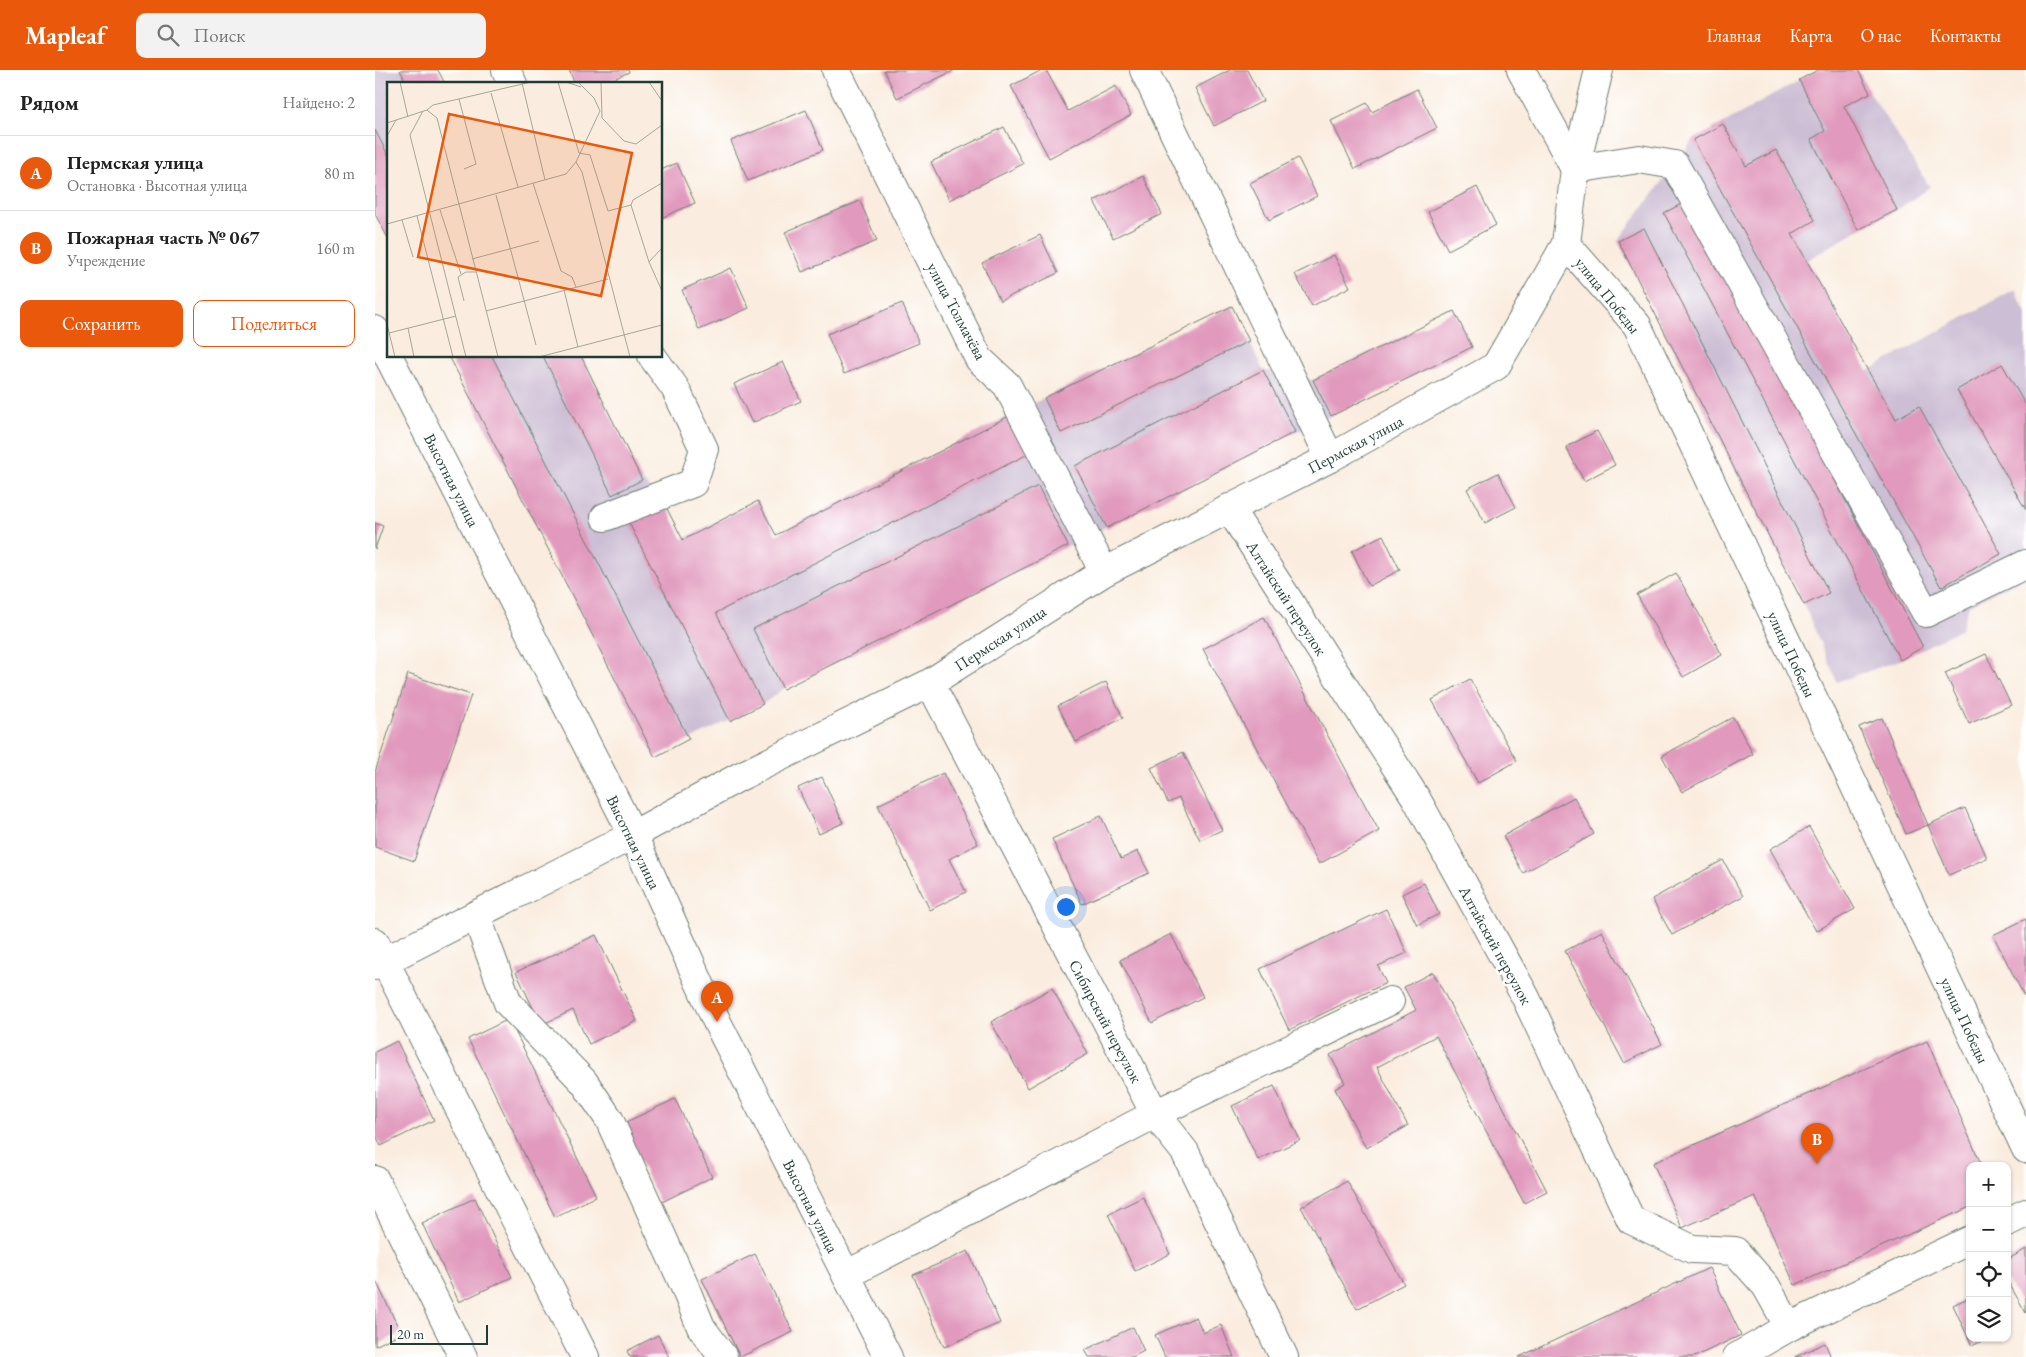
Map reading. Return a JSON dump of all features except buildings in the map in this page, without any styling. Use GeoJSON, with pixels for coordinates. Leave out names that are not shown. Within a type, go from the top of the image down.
{"type":"FeatureCollection","features":[{"type":"Feature","properties":{"kind":"street"},"geometry":{"type":"LineString","coordinates":[[506,70],[512,82]]}},
{"type":"Feature","properties":{"kind":"street","name":"улица Толмачёва"},"geometry":{"type":"LineString","coordinates":[[835,70],[979,359],[1007,385],[1104,572]]}},
{"type":"Feature","properties":{"kind":"street"},"geometry":{"type":"LineString","coordinates":[[1144,70],[1330,458]]}},
{"type":"Feature","properties":{"kind":"street"},"geometry":{"type":"LineString","coordinates":[[1521,70],[1575,168],[1639,159],[1675,165],[1927,613],[2026,564]]}},
{"type":"Feature","properties":{"kind":"street","name":"улица Победы"},"geometry":{"type":"LineString","coordinates":[[1599,70],[1575,168],[1566,244],[1637,325],[2026,1149]]}},
{"type":"Feature","properties":{"kind":"street","name":"Пермская улица"},"geometry":{"type":"LineString","coordinates":[[378,956],[476,914],[633,835],[739,777],[930,683],[1104,572],[1330,458],[1496,366],[1566,244]]}},
{"type":"Feature","properties":{"kind":"street","name":"Высотная улица"},"geometry":{"type":"LineString","coordinates":[[375,330],[387,353]]}},
{"type":"Feature","properties":{"kind":"street","name":"Высотная улица"},"geometry":{"type":"LineString","coordinates":[[389,358],[633,835],[717,1022],[888,1357]]}},
{"type":"Feature","properties":{"kind":"street"},"geometry":{"type":"LineString","coordinates":[[605,517],[693,483],[703,449],[675,388],[653,358]]}},
{"type":"Feature","properties":{"kind":"street","name":"Алтайский переулок"},"geometry":{"type":"LineString","coordinates":[[1229,508],[1416,798],[1525,996],[1631,1220],[1692,1249],[1735,1251],[1766,1286],[1789,1327]]}},
{"type":"Feature","properties":{"kind":"street","name":"Сибирский переулок"},"geometry":{"type":"LineString","coordinates":[[930,683],[1155,1114],[1185,1152],[1284,1357]]}},
{"type":"Feature","properties":{"kind":"street"},"geometry":{"type":"LineString","coordinates":[[476,914],[508,1003],[584,1082],[609,1119],[685,1285],[701,1327],[723,1357]]}},
{"type":"Feature","properties":{"kind":"street"},"geometry":{"type":"LineString","coordinates":[[378,956],[585,1357]]}},
{"type":"Feature","properties":{"kind":"street"},"geometry":{"type":"LineString","coordinates":[[845,1275],[1155,1114],[1390,1002]]}},
{"type":"Feature","properties":{"kind":"street"},"geometry":{"type":"LineString","coordinates":[[375,1180],[463,1357]]}},
{"type":"Feature","properties":{"kind":"street"},"geometry":{"type":"LineString","coordinates":[[2011,1220],[2026,1213]]}},
{"type":"Feature","properties":{"kind":"street"},"geometry":{"type":"LineString","coordinates":[[1737,1357],[1789,1327],[1966,1242]]}},
{"type":"Feature","properties":{"kind":"shaded area"},"geometry":{"type":"Polygon","coordinates":[[[375,70],[438,70],[444,82],[387,82],[387,236],[375,214],[375,70]]]}},
{"type":"Feature","properties":{"kind":"shaded area"},"geometry":{"type":"Polygon","coordinates":[[[1818,70],[1858,70],[1870,93],[1930,187],[1897,210],[1807,260],[1868,371],[2015,289],[2026,314],[2026,577],[1969,605],[1961,629],[1900,660],[1837,682],[1804,605],[1618,241],[1693,140],[1818,70]]]}},
{"type":"Feature","properties":{"kind":"shaded area"},"geometry":{"type":"Polygon","coordinates":[[[1232,306],[1263,370],[1313,380],[1454,311],[1472,347],[1295,432],[783,689],[763,704],[655,757],[450,358],[582,358],[642,480],[664,503],[683,539],[758,501],[776,535],[1044,398],[1232,306]]]}},
{"type":"Feature","properties":{"kind":"place","name":"Пермская улица"},"geometry":{"type":"Point","coordinates":[717,1022]}},
{"type":"Feature","properties":{"kind":"place","name":"Пожарная часть № 067"},"geometry":{"type":"Point","coordinates":[1817,1164]}}]}
